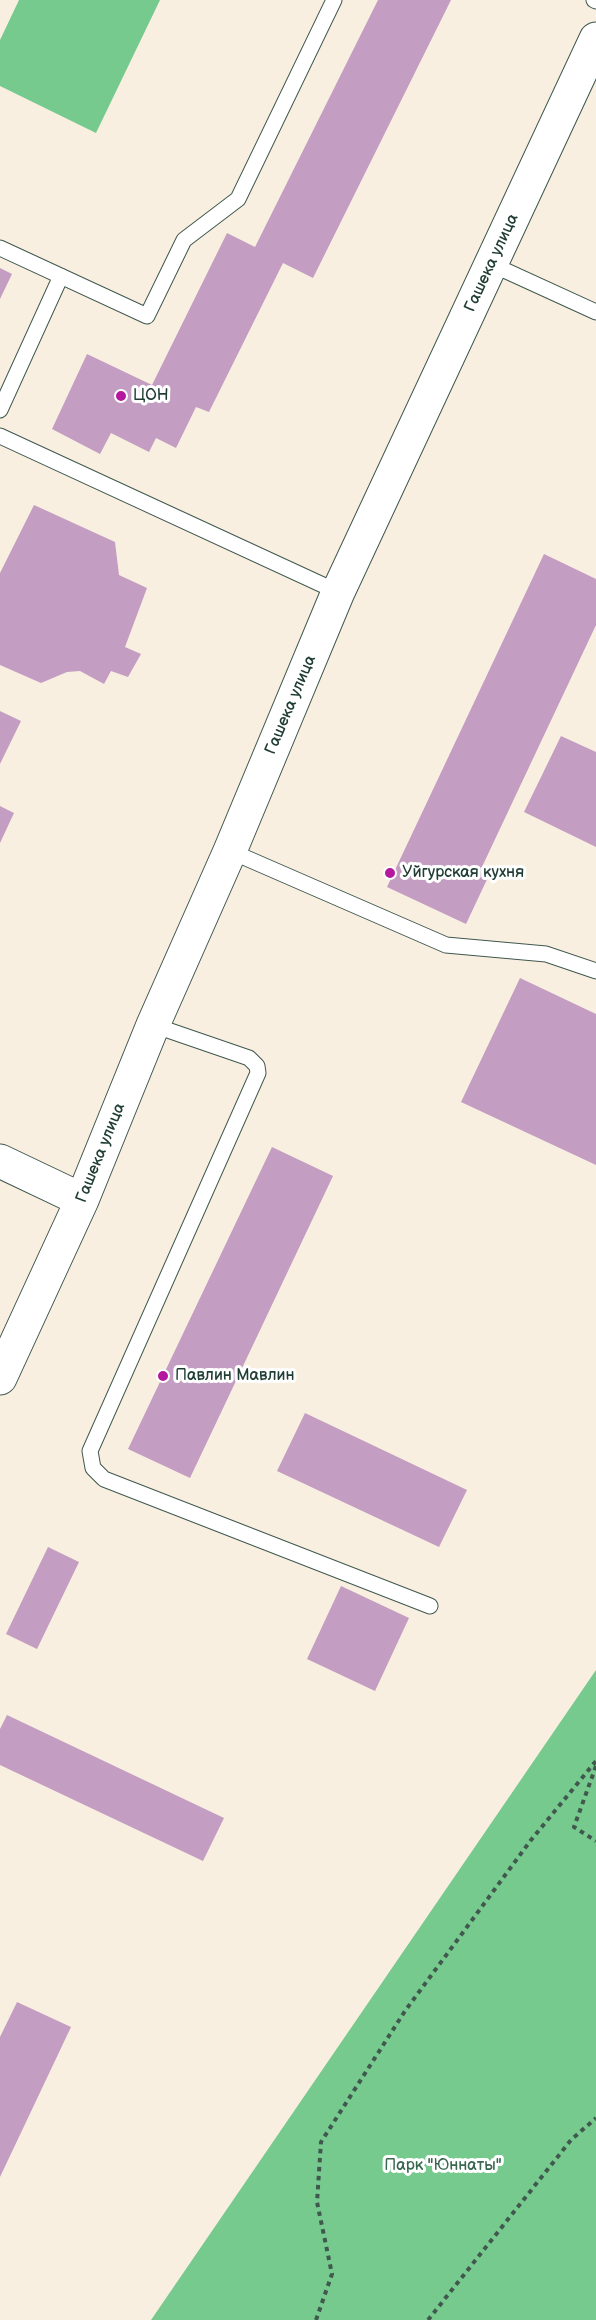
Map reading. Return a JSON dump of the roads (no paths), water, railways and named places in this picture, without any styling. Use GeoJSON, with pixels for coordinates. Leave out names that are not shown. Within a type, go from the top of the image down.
{"type":"FeatureCollection","features":[{"type":"Feature","properties":{"kind":"main road","name":"Гашека улица"},"geometry":{"type":"LineString","coordinates":[[0,1378],[82,1200],[153,1025],[230,851],[338,592],[596,39]]}},
{"type":"Feature","properties":{"kind":"main road"},"geometry":{"type":"LineString","coordinates":[[0,1161],[82,1200]]}},
{"type":"Feature","properties":{"kind":"lane"},"geometry":{"type":"LineString","coordinates":[[0,248],[147,316],[184,240],[238,199],[334,0]]}},
{"type":"Feature","properties":{"kind":"lane"},"geometry":{"type":"LineString","coordinates":[[491,264],[596,312]]}},
{"type":"Feature","properties":{"kind":"lane"},"geometry":{"type":"LineString","coordinates":[[0,410],[61,276]]}},
{"type":"Feature","properties":{"kind":"lane"},"geometry":{"type":"LineString","coordinates":[[0,436],[338,592]]}},
{"type":"Feature","properties":{"kind":"lane"},"geometry":{"type":"LineString","coordinates":[[230,851],[446,945],[546,954],[596,971]]}},
{"type":"Feature","properties":{"kind":"lane"},"geometry":{"type":"LineString","coordinates":[[153,1025],[249,1058],[257,1066],[258,1073],[90,1451],[93,1468],[104,1479],[430,1606]]}},
{"type":"Feature","properties":{"kind":"place","name":"ЦОН"},"geometry":{"type":"Point","coordinates":[121,396]}},
{"type":"Feature","properties":{"kind":"place","name":"Уйгурская кухня"},"geometry":{"type":"Point","coordinates":[390,873]}},
{"type":"Feature","properties":{"kind":"place","name":"Павлин Мавлин"},"geometry":{"type":"Point","coordinates":[163,1376]}},
{"type":"Feature","properties":{"kind":"park label","name":"Парк \"Юннаты\""},"geometry":{"type":"Point","coordinates":[443,2166]}}]}
